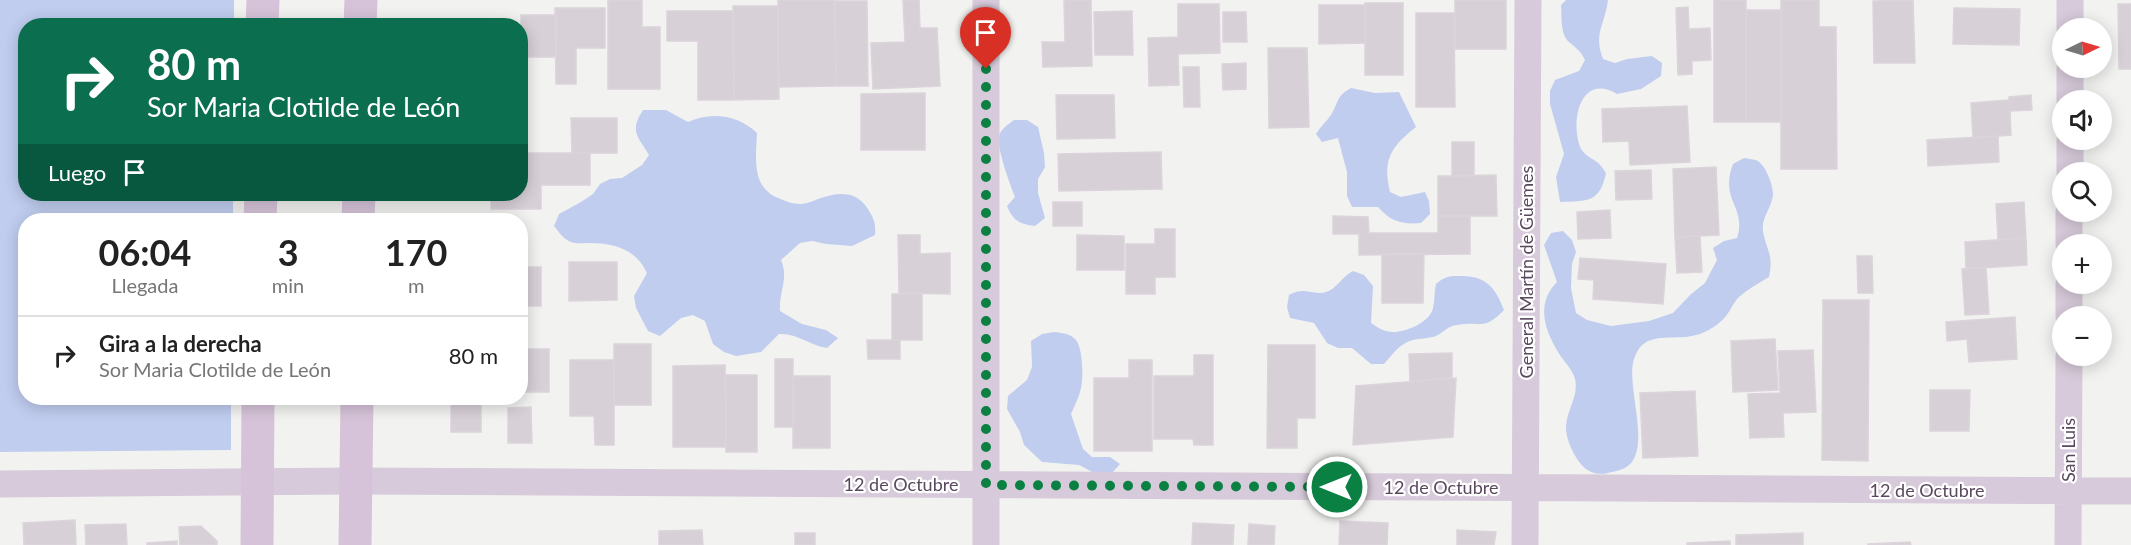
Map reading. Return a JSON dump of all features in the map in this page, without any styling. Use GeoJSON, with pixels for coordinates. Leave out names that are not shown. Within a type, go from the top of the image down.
{"type":"FeatureCollection","features":[{"type":"Feature","properties":{"kind":"street"},"geometry":{"type":"LineString","coordinates":[[262,18],[263,0]]}},
{"type":"Feature","properties":{"kind":"street"},"geometry":{"type":"LineString","coordinates":[[360,18],[361,0]]}},
{"type":"Feature","properties":{"kind":"street"},"geometry":{"type":"LineString","coordinates":[[986,0],[986,545]]}},
{"type":"Feature","properties":{"kind":"street","name":"General Martín de Güemes"},"geometry":{"type":"LineString","coordinates":[[1525,545],[1528,0]]}},
{"type":"Feature","properties":{"kind":"street"},"geometry":{"type":"LineString","coordinates":[[2070,0],[2070,18]]}},
{"type":"Feature","properties":{"kind":"street","name":"San Luis"},"geometry":{"type":"LineString","coordinates":[[2068,545],[2069,366]]}},
{"type":"Feature","properties":{"kind":"street"},"geometry":{"type":"LineString","coordinates":[[257,545],[258,405]]}},
{"type":"Feature","properties":{"kind":"street"},"geometry":{"type":"LineString","coordinates":[[355,545],[357,405]]}},
{"type":"Feature","properties":{"kind":"street","name":"12 de Octubre"},"geometry":{"type":"LineString","coordinates":[[0,484],[356,481],[2131,492]]}},
{"type":"Feature","properties":{"kind":"shaded area"},"geometry":{"type":"Polygon","coordinates":[[[0,0],[234,0],[234,18],[18,18],[18,201],[233,201],[233,213],[18,213],[18,405],[231,405],[231,450],[0,452],[0,0]]]}},
{"type":"Feature","properties":{"kind":"shaded area"},"geometry":{"type":"Polygon","coordinates":[[[1566,0],[1608,0],[1599,35],[1603,59],[1615,63],[1652,56],[1662,63],[1661,76],[1641,89],[1617,94],[1605,89],[1595,89],[1581,102],[1576,124],[1580,147],[1606,173],[1596,195],[1585,200],[1560,202],[1556,177],[1564,154],[1550,104],[1550,91],[1555,80],[1579,71],[1585,60],[1564,35],[1561,5],[1566,0]]]}},
{"type":"Feature","properties":{"kind":"shaded area"},"geometry":{"type":"Polygon","coordinates":[[[1351,88],[1375,93],[1399,92],[1416,127],[1395,147],[1391,154],[1387,171],[1388,181],[1390,192],[1401,197],[1425,192],[1429,201],[1430,214],[1421,223],[1397,221],[1387,216],[1378,207],[1352,207],[1347,196],[1347,172],[1338,138],[1322,142],[1316,134],[1331,115],[1340,97],[1351,88]]]}},
{"type":"Feature","properties":{"kind":"shaded area"},"geometry":{"type":"Polygon","coordinates":[[[643,110],[666,110],[688,122],[715,116],[742,122],[757,133],[757,170],[763,187],[769,193],[786,201],[800,204],[846,194],[858,198],[868,209],[874,221],[875,235],[852,246],[812,241],[800,243],[781,260],[784,279],[780,311],[802,324],[826,330],[838,338],[827,348],[792,335],[779,334],[761,352],[736,356],[724,352],[713,344],[705,321],[693,315],[681,318],[660,336],[648,331],[636,308],[634,296],[647,273],[637,258],[623,249],[607,244],[571,242],[563,237],[554,226],[559,214],[593,194],[600,184],[610,179],[622,178],[642,165],[649,155],[636,129],[643,110]]]}},
{"type":"Feature","properties":{"kind":"shaded area"},"geometry":{"type":"Polygon","coordinates":[[[1014,120],[1027,120],[1038,127],[1044,153],[1045,167],[1038,179],[1038,193],[1045,218],[1035,226],[1018,221],[1007,206],[1015,197],[1002,158],[999,137],[1003,129],[1014,120]]]}},
{"type":"Feature","properties":{"kind":"shaded area"},"geometry":{"type":"Polygon","coordinates":[[[1744,158],[1756,160],[1761,164],[1772,186],[1773,195],[1763,226],[1770,257],[1769,277],[1739,297],[1728,314],[1708,330],[1687,337],[1652,340],[1639,349],[1632,371],[1638,434],[1633,460],[1625,468],[1605,474],[1588,471],[1576,458],[1567,437],[1567,420],[1576,385],[1574,375],[1553,343],[1546,325],[1544,307],[1546,299],[1557,282],[1544,245],[1551,233],[1563,231],[1572,240],[1576,252],[1572,264],[1571,288],[1576,313],[1587,320],[1611,326],[1649,321],[1673,313],[1705,283],[1717,260],[1713,248],[1724,241],[1737,238],[1739,218],[1729,187],[1733,164],[1744,158]]]}},
{"type":"Feature","properties":{"kind":"shaded area"},"geometry":{"type":"Polygon","coordinates":[[[1353,271],[1364,275],[1373,286],[1371,323],[1387,331],[1399,332],[1423,322],[1433,308],[1436,284],[1449,277],[1467,276],[1482,280],[1493,288],[1504,310],[1486,323],[1454,326],[1436,336],[1408,342],[1384,364],[1371,364],[1352,348],[1338,348],[1327,343],[1314,323],[1290,318],[1287,307],[1289,295],[1300,291],[1326,292],[1353,271]]]}},
{"type":"Feature","properties":{"kind":"shaded area"},"geometry":{"type":"Polygon","coordinates":[[[1054,332],[1071,336],[1078,344],[1082,380],[1071,414],[1083,449],[1092,457],[1110,457],[1120,464],[1112,473],[1100,476],[1079,465],[1042,462],[1024,445],[1020,432],[1007,409],[1008,396],[1027,380],[1032,367],[1031,341],[1042,334],[1054,332]]]}},
{"type":"Feature","properties":{"kind":"building"},"geometry":{"type":"Polygon","coordinates":[[[608,0],[642,0],[642,27],[660,27],[660,89],[608,89],[608,0]]]}},
{"type":"Feature","properties":{"kind":"building"},"geometry":{"type":"Polygon","coordinates":[[[778,0],[835,0],[836,86],[778,87],[778,0]]]}},
{"type":"Feature","properties":{"kind":"building"},"geometry":{"type":"Polygon","coordinates":[[[903,0],[919,0],[920,28],[937,28],[940,86],[873,89],[871,43],[905,42],[903,0]]]}},
{"type":"Feature","properties":{"kind":"building"},"geometry":{"type":"Polygon","coordinates":[[[1064,0],[1091,0],[1092,66],[1043,67],[1042,42],[1065,42],[1064,0]]]}},
{"type":"Feature","properties":{"kind":"building"},"geometry":{"type":"Polygon","coordinates":[[[1455,0],[1506,0],[1506,49],[1455,49],[1455,0]]]}},
{"type":"Feature","properties":{"kind":"building"},"geometry":{"type":"Polygon","coordinates":[[[1714,0],[1746,0],[1746,122],[1714,122],[1714,0]]]}},
{"type":"Feature","properties":{"kind":"building"},"geometry":{"type":"Polygon","coordinates":[[[1781,0],[1819,0],[1819,27],[1836,27],[1837,169],[1781,169],[1781,0]]]}},
{"type":"Feature","properties":{"kind":"building"},"geometry":{"type":"Polygon","coordinates":[[[1913,0],[1915,63],[1874,63],[1873,1],[1913,0]]]}},
{"type":"Feature","properties":{"kind":"building"},"geometry":{"type":"Polygon","coordinates":[[[835,1],[867,1],[868,86],[836,86],[835,1]]]}},
{"type":"Feature","properties":{"kind":"building"},"geometry":{"type":"Polygon","coordinates":[[[1365,3],[1403,3],[1403,75],[1365,75],[1365,3]]]}},
{"type":"Feature","properties":{"kind":"building"},"geometry":{"type":"Polygon","coordinates":[[[1178,4],[1219,4],[1220,53],[1178,54],[1179,85],[1149,86],[1148,38],[1178,37],[1178,4]]]}},
{"type":"Feature","properties":{"kind":"building"},"geometry":{"type":"Polygon","coordinates":[[[2118,4],[2131,4],[2131,69],[2119,69],[2118,4]]]}},
{"type":"Feature","properties":{"kind":"building"},"geometry":{"type":"Polygon","coordinates":[[[1319,5],[1365,5],[1365,43],[1319,44],[1319,5]]]}},
{"type":"Feature","properties":{"kind":"building"},"geometry":{"type":"Polygon","coordinates":[[[733,6],[778,6],[779,99],[734,100],[733,6]]]}},
{"type":"Feature","properties":{"kind":"building"},"geometry":{"type":"Polygon","coordinates":[[[1688,7],[1689,29],[1710,28],[1711,60],[1692,61],[1692,74],[1678,75],[1676,8],[1688,7]]]}},
{"type":"Feature","properties":{"kind":"building"},"geometry":{"type":"Polygon","coordinates":[[[555,8],[605,8],[605,48],[576,48],[576,84],[556,84],[555,8]]]}},
{"type":"Feature","properties":{"kind":"building"},"geometry":{"type":"Polygon","coordinates":[[[1954,8],[2020,9],[2019,45],[1953,44],[1954,8]]]}},
{"type":"Feature","properties":{"kind":"building"},"geometry":{"type":"Polygon","coordinates":[[[1746,10],[1781,10],[1781,122],[1746,122],[1746,10]]]}},
{"type":"Feature","properties":{"kind":"building"},"geometry":{"type":"Polygon","coordinates":[[[667,11],[733,11],[734,100],[698,100],[698,41],[667,41],[667,11]]]}},
{"type":"Feature","properties":{"kind":"building"},"geometry":{"type":"Polygon","coordinates":[[[1132,11],[1133,55],[1095,55],[1094,12],[1132,11]]]}},
{"type":"Feature","properties":{"kind":"building"},"geometry":{"type":"Polygon","coordinates":[[[1223,12],[1246,12],[1247,42],[1223,42],[1223,12]]]}},
{"type":"Feature","properties":{"kind":"building"},"geometry":{"type":"Polygon","coordinates":[[[1416,13],[1454,13],[1455,107],[1416,107],[1416,13]]]}},
{"type":"Feature","properties":{"kind":"building"},"geometry":{"type":"Polygon","coordinates":[[[521,15],[556,15],[556,57],[528,57],[528,18],[521,18],[521,15]]]}},
{"type":"Feature","properties":{"kind":"building"},"geometry":{"type":"Polygon","coordinates":[[[1268,48],[1307,48],[1309,127],[1269,128],[1268,48]]]}},
{"type":"Feature","properties":{"kind":"building"},"geometry":{"type":"Polygon","coordinates":[[[1246,63],[1246,89],[1223,90],[1222,64],[1246,63]]]}},
{"type":"Feature","properties":{"kind":"building"},"geometry":{"type":"Polygon","coordinates":[[[1183,67],[1199,67],[1200,107],[1184,107],[1183,67]]]}},
{"type":"Feature","properties":{"kind":"building"},"geometry":{"type":"Polygon","coordinates":[[[925,93],[925,150],[861,150],[861,94],[925,93]]]}},
{"type":"Feature","properties":{"kind":"building"},"geometry":{"type":"Polygon","coordinates":[[[1056,95],[1114,95],[1115,138],[1057,139],[1056,95]]]}},
{"type":"Feature","properties":{"kind":"building"},"geometry":{"type":"Polygon","coordinates":[[[2031,95],[2032,110],[2010,111],[2011,135],[1973,138],[1971,103],[2009,100],[2009,97],[2031,95]]]}},
{"type":"Feature","properties":{"kind":"building"},"geometry":{"type":"Polygon","coordinates":[[[1687,106],[1690,162],[1630,165],[1629,141],[1603,142],[1602,109],[1687,106]]]}},
{"type":"Feature","properties":{"kind":"building"},"geometry":{"type":"Polygon","coordinates":[[[571,118],[617,118],[617,153],[572,153],[571,118]]]}},
{"type":"Feature","properties":{"kind":"building"},"geometry":{"type":"Polygon","coordinates":[[[1998,136],[1999,162],[1928,166],[1927,140],[1998,136]]]}},
{"type":"Feature","properties":{"kind":"building"},"geometry":{"type":"Polygon","coordinates":[[[1452,142],[1474,142],[1474,176],[1452,176],[1452,142]]]}},
{"type":"Feature","properties":{"kind":"building"},"geometry":{"type":"Polygon","coordinates":[[[1161,152],[1162,189],[1059,191],[1058,154],[1161,152]]]}},
{"type":"Feature","properties":{"kind":"building"},"geometry":{"type":"Polygon","coordinates":[[[528,153],[590,153],[590,185],[541,185],[541,209],[491,209],[491,201],[528,201],[528,153]]]}},
{"type":"Feature","properties":{"kind":"building"},"geometry":{"type":"Polygon","coordinates":[[[1716,167],[1719,235],[1675,237],[1673,169],[1716,167]]]}},
{"type":"Feature","properties":{"kind":"building"},"geometry":{"type":"Polygon","coordinates":[[[1651,170],[1652,199],[1616,200],[1615,171],[1651,170]]]}},
{"type":"Feature","properties":{"kind":"building"},"geometry":{"type":"Polygon","coordinates":[[[1496,175],[1497,216],[1438,216],[1438,176],[1496,175]]]}},
{"type":"Feature","properties":{"kind":"building"},"geometry":{"type":"Polygon","coordinates":[[[1053,202],[1082,202],[1082,226],[1053,226],[1053,202]]]}},
{"type":"Feature","properties":{"kind":"building"},"geometry":{"type":"Polygon","coordinates":[[[2024,202],[2026,238],[1998,240],[1996,204],[2024,202]]]}},
{"type":"Feature","properties":{"kind":"building"},"geometry":{"type":"Polygon","coordinates":[[[1610,210],[1611,238],[1578,239],[1577,212],[1610,210]]]}},
{"type":"Feature","properties":{"kind":"building"},"geometry":{"type":"Polygon","coordinates":[[[1333,216],[1368,217],[1369,233],[1438,233],[1438,216],[1470,216],[1470,254],[1359,255],[1359,234],[1333,234],[1333,216]]]}},
{"type":"Feature","properties":{"kind":"building"},"geometry":{"type":"Polygon","coordinates":[[[1155,229],[1175,229],[1175,277],[1155,277],[1155,294],[1126,294],[1126,244],[1155,244],[1155,229]]]}},
{"type":"Feature","properties":{"kind":"building"},"geometry":{"type":"Polygon","coordinates":[[[898,235],[920,235],[920,254],[950,253],[950,294],[899,293],[898,235]]]}},
{"type":"Feature","properties":{"kind":"building"},"geometry":{"type":"Polygon","coordinates":[[[1077,235],[1124,236],[1124,270],[1077,270],[1077,235]]]}},
{"type":"Feature","properties":{"kind":"building"},"geometry":{"type":"Polygon","coordinates":[[[1700,236],[1702,272],[1677,273],[1675,237],[1700,236]]]}},
{"type":"Feature","properties":{"kind":"building"},"geometry":{"type":"Polygon","coordinates":[[[2026,238],[2027,265],[1966,269],[1965,242],[2026,238]]]}},
{"type":"Feature","properties":{"kind":"building"},"geometry":{"type":"Polygon","coordinates":[[[1382,254],[1424,254],[1423,303],[1382,303],[1382,254]]]}},
{"type":"Feature","properties":{"kind":"building"},"geometry":{"type":"Polygon","coordinates":[[[1857,256],[1872,256],[1873,293],[1858,293],[1857,256]]]}},
{"type":"Feature","properties":{"kind":"building"},"geometry":{"type":"Polygon","coordinates":[[[1580,258],[1666,264],[1663,304],[1593,299],[1594,280],[1578,279],[1580,258]]]}},
{"type":"Feature","properties":{"kind":"building"},"geometry":{"type":"Polygon","coordinates":[[[569,262],[617,262],[617,300],[569,301],[569,262]]]}},
{"type":"Feature","properties":{"kind":"building"},"geometry":{"type":"Polygon","coordinates":[[[528,267],[541,267],[541,306],[528,306],[528,267]]]}},
{"type":"Feature","properties":{"kind":"building"},"geometry":{"type":"Polygon","coordinates":[[[1986,267],[1989,314],[1965,315],[1962,269],[1986,267]]]}},
{"type":"Feature","properties":{"kind":"building"},"geometry":{"type":"Polygon","coordinates":[[[922,293],[922,340],[892,340],[892,294],[922,293]]]}},
{"type":"Feature","properties":{"kind":"building"},"geometry":{"type":"Polygon","coordinates":[[[1823,300],[1869,300],[1868,461],[1822,460],[1823,300]]]}},
{"type":"Feature","properties":{"kind":"building"},"geometry":{"type":"Polygon","coordinates":[[[2015,317],[2017,359],[1969,362],[1967,339],[1947,341],[1946,322],[2015,317]]]}},
{"type":"Feature","properties":{"kind":"building"},"geometry":{"type":"Polygon","coordinates":[[[1775,339],[1778,390],[1733,392],[1731,341],[1775,339]]]}},
{"type":"Feature","properties":{"kind":"building"},"geometry":{"type":"Polygon","coordinates":[[[867,340],[900,340],[900,359],[868,359],[867,340]]]}},
{"type":"Feature","properties":{"kind":"building"},"geometry":{"type":"Polygon","coordinates":[[[614,344],[651,344],[651,405],[614,405],[614,344]]]}},
{"type":"Feature","properties":{"kind":"building"},"geometry":{"type":"Polygon","coordinates":[[[1268,345],[1315,345],[1315,418],[1297,418],[1297,448],[1267,448],[1268,345]]]}},
{"type":"Feature","properties":{"kind":"building"},"geometry":{"type":"Polygon","coordinates":[[[528,349],[549,349],[549,392],[528,392],[528,349]]]}},
{"type":"Feature","properties":{"kind":"building"},"geometry":{"type":"Polygon","coordinates":[[[1813,350],[1816,412],[1783,413],[1784,437],[1750,438],[1748,394],[1780,393],[1778,351],[1813,350]]]}},
{"type":"Feature","properties":{"kind":"building"},"geometry":{"type":"Polygon","coordinates":[[[1452,353],[1452,378],[1410,382],[1409,354],[1452,353]]]}},
{"type":"Feature","properties":{"kind":"building"},"geometry":{"type":"Polygon","coordinates":[[[1194,355],[1213,355],[1213,445],[1194,445],[1193,439],[1154,439],[1154,376],[1194,376],[1194,355]]]}},
{"type":"Feature","properties":{"kind":"building"},"geometry":{"type":"Polygon","coordinates":[[[775,359],[793,359],[793,427],[775,427],[775,359]]]}},
{"type":"Feature","properties":{"kind":"building"},"geometry":{"type":"Polygon","coordinates":[[[570,360],[614,360],[614,445],[595,445],[594,416],[570,416],[570,360]]]}},
{"type":"Feature","properties":{"kind":"building"},"geometry":{"type":"Polygon","coordinates":[[[1129,360],[1152,360],[1152,451],[1094,451],[1094,378],[1129,378],[1129,360]]]}},
{"type":"Feature","properties":{"kind":"building"},"geometry":{"type":"Polygon","coordinates":[[[725,365],[726,447],[673,447],[673,366],[725,365]]]}},
{"type":"Feature","properties":{"kind":"building"},"geometry":{"type":"Polygon","coordinates":[[[726,375],[757,375],[757,452],[726,452],[726,375]]]}},
{"type":"Feature","properties":{"kind":"building"},"geometry":{"type":"Polygon","coordinates":[[[793,376],[830,376],[830,448],[793,448],[793,376]]]}},
{"type":"Feature","properties":{"kind":"building"},"geometry":{"type":"Polygon","coordinates":[[[1456,378],[1453,437],[1353,445],[1356,386],[1456,378]]]}},
{"type":"Feature","properties":{"kind":"building"},"geometry":{"type":"Polygon","coordinates":[[[1930,390],[1970,390],[1969,431],[1930,431],[1930,390]]]}},
{"type":"Feature","properties":{"kind":"building"},"geometry":{"type":"Polygon","coordinates":[[[1695,391],[1698,456],[1643,458],[1640,393],[1695,391]]]}},
{"type":"Feature","properties":{"kind":"building"},"geometry":{"type":"Polygon","coordinates":[[[451,405],[481,405],[481,432],[451,432],[451,405]]]}},
{"type":"Feature","properties":{"kind":"building"},"geometry":{"type":"Polygon","coordinates":[[[531,407],[532,443],[508,443],[508,408],[531,407]]]}},
{"type":"Feature","properties":{"kind":"building"},"geometry":{"type":"Polygon","coordinates":[[[75,520],[76,545],[24,545],[23,523],[75,520]]]}},
{"type":"Feature","properties":{"kind":"building"},"geometry":{"type":"Polygon","coordinates":[[[1340,521],[1388,523],[1387,545],[1339,545],[1340,521]]]}},
{"type":"Feature","properties":{"kind":"building"},"geometry":{"type":"Polygon","coordinates":[[[1193,523],[1234,525],[1233,545],[1192,545],[1193,523]]]}},
{"type":"Feature","properties":{"kind":"building"},"geometry":{"type":"Polygon","coordinates":[[[126,524],[127,545],[86,545],[85,525],[126,524]]]}},
{"type":"Feature","properties":{"kind":"building"},"geometry":{"type":"Polygon","coordinates":[[[1249,524],[1275,526],[1274,545],[1248,545],[1249,524]]]}},
{"type":"Feature","properties":{"kind":"building"},"geometry":{"type":"Polygon","coordinates":[[[201,526],[217,541],[217,545],[180,545],[179,527],[201,526]]]}},
{"type":"Feature","properties":{"kind":"building"},"geometry":{"type":"Polygon","coordinates":[[[702,530],[703,545],[659,545],[659,531],[702,530]]]}},
{"type":"Feature","properties":{"kind":"building"},"geometry":{"type":"Polygon","coordinates":[[[1457,530],[1496,532],[1494,545],[1457,545],[1457,530]]]}},
{"type":"Feature","properties":{"kind":"building"},"geometry":{"type":"Polygon","coordinates":[[[795,533],[815,533],[815,545],[795,545],[795,533]]]}},
{"type":"Feature","properties":{"kind":"building"},"geometry":{"type":"Polygon","coordinates":[[[1803,533],[1803,545],[1736,545],[1736,535],[1803,533]]]}},
{"type":"Feature","properties":{"kind":"building"},"geometry":{"type":"Polygon","coordinates":[[[177,541],[177,545],[147,545],[147,543],[177,541]]]}},
{"type":"Feature","properties":{"kind":"building"},"geometry":{"type":"Polygon","coordinates":[[[1730,541],[1730,545],[1687,545],[1687,543],[1730,541]]]}},
{"type":"Feature","properties":{"kind":"building"},"geometry":{"type":"Polygon","coordinates":[[[1910,542],[1911,545],[1868,545],[1868,544],[1910,542]]]}},
{"type":"Feature","properties":{"kind":"route"},"geometry":{"type":"LineString","coordinates":[[986,69],[986,485],[1337,487]]}}]}
